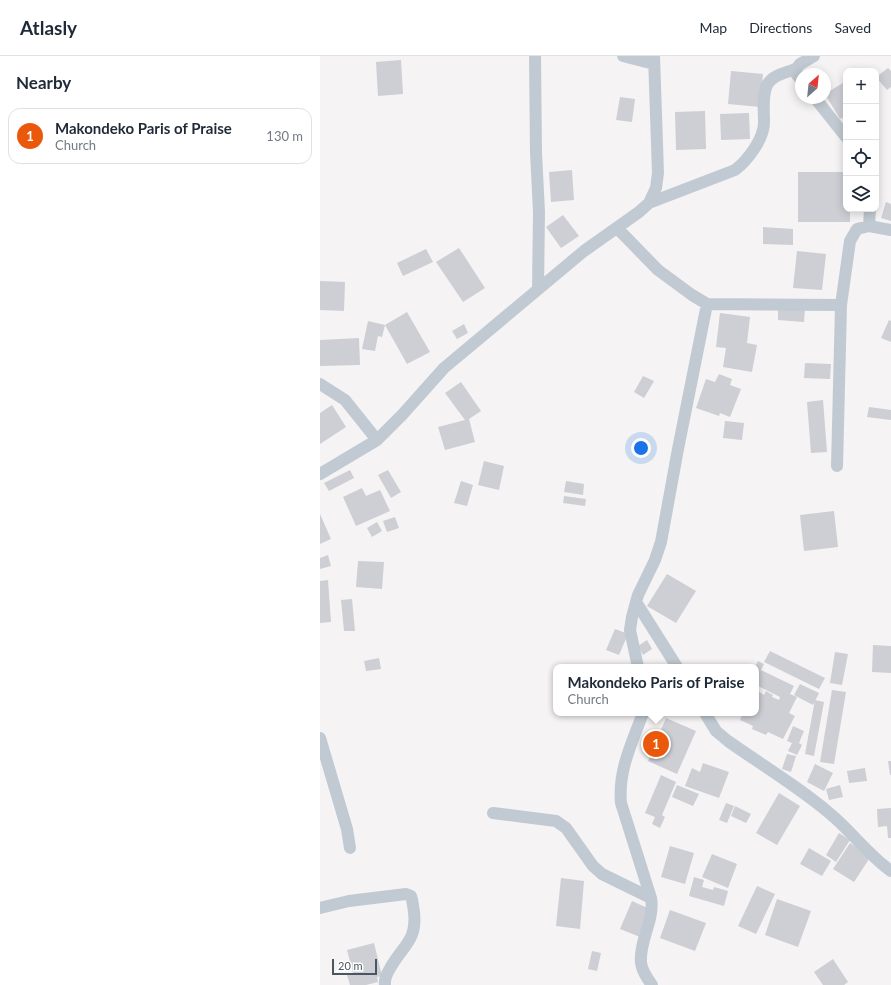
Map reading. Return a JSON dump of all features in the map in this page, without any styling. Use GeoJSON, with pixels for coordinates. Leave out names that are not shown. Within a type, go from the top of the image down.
{"type":"FeatureCollection","features":[{"type":"Feature","properties":{"kind":"street"},"geometry":{"type":"LineString","coordinates":[[535,56],[536,153],[539,212],[538,289]]}},
{"type":"Feature","properties":{"kind":"street"},"geometry":{"type":"LineString","coordinates":[[320,474],[377,440],[402,415],[444,368],[584,251],[639,212],[648,203],[656,188],[658,173],[654,60],[623,56]]}},
{"type":"Feature","properties":{"kind":"street"},"geometry":{"type":"LineString","coordinates":[[648,203],[735,170],[742,164],[752,152],[762,133],[764,123],[763,107],[767,84],[776,76],[799,67],[814,56]]}},
{"type":"Feature","properties":{"kind":"street"},"geometry":{"type":"LineString","coordinates":[[820,104],[843,133]]}},
{"type":"Feature","properties":{"kind":"street"},"geometry":{"type":"LineString","coordinates":[[869,226],[870,212]]}},
{"type":"Feature","properties":{"kind":"street"},"geometry":{"type":"LineString","coordinates":[[837,466],[841,306],[850,240],[857,229],[869,226],[891,230]]}},
{"type":"Feature","properties":{"kind":"street"},"geometry":{"type":"LineString","coordinates":[[617,228],[658,270],[707,304],[841,306]]}},
{"type":"Feature","properties":{"kind":"street"},"geometry":{"type":"LineString","coordinates":[[637,664],[630,630],[632,617],[638,595],[655,560],[661,542],[707,304]]}},
{"type":"Feature","properties":{"kind":"street"},"geometry":{"type":"LineString","coordinates":[[320,384],[345,400],[377,440]]}},
{"type":"Feature","properties":{"kind":"street"},"geometry":{"type":"LineString","coordinates":[[636,602],[675,664]]}},
{"type":"Feature","properties":{"kind":"street"},"geometry":{"type":"LineString","coordinates":[[642,716],[621,773],[620,788],[621,803],[651,898],[651,917],[641,963],[645,975],[652,985]]}},
{"type":"Feature","properties":{"kind":"street"},"geometry":{"type":"LineString","coordinates":[[707,716],[716,731],[835,818],[872,855],[891,871]]}},
{"type":"Feature","properties":{"kind":"street"},"geometry":{"type":"LineString","coordinates":[[320,738],[347,828],[350,848]]}},
{"type":"Feature","properties":{"kind":"street"},"geometry":{"type":"LineString","coordinates":[[493,813],[556,821],[566,828],[593,866],[602,874],[651,898]]}},
{"type":"Feature","properties":{"kind":"street"},"geometry":{"type":"LineString","coordinates":[[320,908],[356,900],[406,894],[410,896],[415,924],[414,932],[386,976],[385,985]]}},
{"type":"Feature","properties":{"kind":"building"},"geometry":{"type":"Polygon","coordinates":[[[401,60],[403,94],[378,96],[376,62],[401,60]]]}},
{"type":"Feature","properties":{"kind":"building"},"geometry":{"type":"Polygon","coordinates":[[[888,68],[891,71],[891,87],[887,90],[879,81],[879,75],[888,68]]]}},
{"type":"Feature","properties":{"kind":"building"},"geometry":{"type":"Polygon","coordinates":[[[731,71],[763,74],[760,107],[728,104],[731,71]]]}},
{"type":"Feature","properties":{"kind":"building"},"geometry":{"type":"Polygon","coordinates":[[[843,83],[843,118],[840,119],[831,104],[831,90],[843,83]]]}},
{"type":"Feature","properties":{"kind":"building"},"geometry":{"type":"Polygon","coordinates":[[[620,97],[635,99],[632,122],[616,120],[620,97]]]}},
{"type":"Feature","properties":{"kind":"building"},"geometry":{"type":"Polygon","coordinates":[[[705,111],[706,149],[676,150],[675,112],[705,111]]]}},
{"type":"Feature","properties":{"kind":"building"},"geometry":{"type":"Polygon","coordinates":[[[749,113],[750,139],[721,140],[720,114],[749,113]]]}},
{"type":"Feature","properties":{"kind":"building"},"geometry":{"type":"Polygon","coordinates":[[[572,170],[574,200],[551,202],[549,172],[572,170]]]}},
{"type":"Feature","properties":{"kind":"building"},"geometry":{"type":"Polygon","coordinates":[[[798,172],[843,172],[843,212],[850,212],[850,222],[798,222],[798,172]]]}},
{"type":"Feature","properties":{"kind":"building"},"geometry":{"type":"Polygon","coordinates":[[[886,202],[891,204],[891,221],[881,218],[886,202]]]}},
{"type":"Feature","properties":{"kind":"building"},"geometry":{"type":"Polygon","coordinates":[[[563,215],[579,236],[561,248],[546,227],[563,215]]]}},
{"type":"Feature","properties":{"kind":"building"},"geometry":{"type":"Polygon","coordinates":[[[763,227],[793,229],[793,245],[763,244],[763,227]]]}},
{"type":"Feature","properties":{"kind":"building"},"geometry":{"type":"Polygon","coordinates":[[[459,248],[485,288],[463,302],[436,262],[459,248]]]}},
{"type":"Feature","properties":{"kind":"building"},"geometry":{"type":"Polygon","coordinates":[[[426,249],[433,262],[403,276],[397,263],[426,249]]]}},
{"type":"Feature","properties":{"kind":"building"},"geometry":{"type":"Polygon","coordinates":[[[797,251],[826,254],[822,290],[793,288],[797,251]]]}},
{"type":"Feature","properties":{"kind":"building"},"geometry":{"type":"Polygon","coordinates":[[[320,281],[345,282],[344,311],[320,310],[320,281]]]}},
{"type":"Feature","properties":{"kind":"building"},"geometry":{"type":"Polygon","coordinates":[[[778,307],[805,308],[804,322],[778,320],[778,307]]]}},
{"type":"Feature","properties":{"kind":"building"},"geometry":{"type":"Polygon","coordinates":[[[407,312],[430,352],[407,364],[385,325],[407,312]]]}},
{"type":"Feature","properties":{"kind":"building"},"geometry":{"type":"Polygon","coordinates":[[[720,313],[750,317],[747,343],[757,345],[752,372],[723,367],[726,348],[716,347],[720,313]]]}},
{"type":"Feature","properties":{"kind":"building"},"geometry":{"type":"Polygon","coordinates":[[[889,320],[891,321],[891,342],[881,338],[889,320]]]}},
{"type":"Feature","properties":{"kind":"building"},"geometry":{"type":"Polygon","coordinates":[[[368,321],[385,325],[382,337],[378,336],[375,351],[362,349],[368,321]]]}},
{"type":"Feature","properties":{"kind":"building"},"geometry":{"type":"Polygon","coordinates":[[[464,324],[468,333],[457,339],[452,331],[464,324]]]}},
{"type":"Feature","properties":{"kind":"building"},"geometry":{"type":"Polygon","coordinates":[[[359,338],[360,365],[320,366],[320,340],[359,338]]]}},
{"type":"Feature","properties":{"kind":"building"},"geometry":{"type":"Polygon","coordinates":[[[805,363],[831,364],[830,379],[804,378],[805,363]]]}},
{"type":"Feature","properties":{"kind":"building"},"geometry":{"type":"Polygon","coordinates":[[[719,374],[732,379],[730,385],[741,389],[730,417],[720,413],[719,416],[696,408],[706,379],[715,382],[719,374]]]}},
{"type":"Feature","properties":{"kind":"building"},"geometry":{"type":"Polygon","coordinates":[[[643,376],[654,381],[644,398],[634,392],[643,376]]]}},
{"type":"Feature","properties":{"kind":"building"},"geometry":{"type":"Polygon","coordinates":[[[461,382],[481,411],[469,419],[475,442],[445,450],[438,427],[465,420],[445,393],[461,382]]]}},
{"type":"Feature","properties":{"kind":"building"},"geometry":{"type":"Polygon","coordinates":[[[823,400],[827,452],[811,453],[807,402],[823,400]]]}},
{"type":"Feature","properties":{"kind":"building"},"geometry":{"type":"Polygon","coordinates":[[[332,405],[346,427],[320,444],[320,413],[332,405]]]}},
{"type":"Feature","properties":{"kind":"building"},"geometry":{"type":"Polygon","coordinates":[[[869,407],[891,410],[891,420],[867,417],[869,407]]]}},
{"type":"Feature","properties":{"kind":"building"},"geometry":{"type":"Polygon","coordinates":[[[725,421],[744,423],[742,440],[723,438],[725,421]]]}},
{"type":"Feature","properties":{"kind":"building"},"geometry":{"type":"Polygon","coordinates":[[[484,461],[504,466],[499,490],[478,485],[484,461]]]}},
{"type":"Feature","properties":{"kind":"building"},"geometry":{"type":"Polygon","coordinates":[[[350,470],[354,478],[329,491],[324,483],[350,470]]]}},
{"type":"Feature","properties":{"kind":"building"},"geometry":{"type":"Polygon","coordinates":[[[388,470],[401,492],[391,498],[378,475],[388,470]]]}},
{"type":"Feature","properties":{"kind":"building"},"geometry":{"type":"Polygon","coordinates":[[[461,481],[473,485],[467,506],[454,503],[461,481]]]}},
{"type":"Feature","properties":{"kind":"building"},"geometry":{"type":"Polygon","coordinates":[[[566,481],[584,484],[583,495],[564,492],[566,481]]]}},
{"type":"Feature","properties":{"kind":"building"},"geometry":{"type":"Polygon","coordinates":[[[362,488],[366,496],[380,490],[390,511],[356,526],[343,497],[362,488]]]}},
{"type":"Feature","properties":{"kind":"building"},"geometry":{"type":"Polygon","coordinates":[[[564,496],[586,499],[585,506],[563,503],[564,496]]]}},
{"type":"Feature","properties":{"kind":"building"},"geometry":{"type":"Polygon","coordinates":[[[834,511],[838,547],[804,551],[800,515],[834,511]]]}},
{"type":"Feature","properties":{"kind":"building"},"geometry":{"type":"Polygon","coordinates":[[[320,514],[331,539],[320,544],[320,514]]]}},
{"type":"Feature","properties":{"kind":"building"},"geometry":{"type":"Polygon","coordinates":[[[395,517],[399,528],[387,532],[383,521],[395,517]]]}},
{"type":"Feature","properties":{"kind":"building"},"geometry":{"type":"Polygon","coordinates":[[[377,522],[382,531],[372,537],[367,528],[377,522]]]}},
{"type":"Feature","properties":{"kind":"building"},"geometry":{"type":"Polygon","coordinates":[[[328,555],[331,566],[320,569],[320,558],[328,555]]]}},
{"type":"Feature","properties":{"kind":"building"},"geometry":{"type":"Polygon","coordinates":[[[358,561],[384,562],[382,589],[356,587],[358,561]]]}},
{"type":"Feature","properties":{"kind":"building"},"geometry":{"type":"Polygon","coordinates":[[[667,574],[696,591],[676,623],[647,606],[667,574]]]}},
{"type":"Feature","properties":{"kind":"building"},"geometry":{"type":"Polygon","coordinates":[[[328,580],[331,622],[320,623],[320,581],[328,580]]]}},
{"type":"Feature","properties":{"kind":"building"},"geometry":{"type":"Polygon","coordinates":[[[352,599],[355,631],[344,631],[341,600],[352,599]]]}},
{"type":"Feature","properties":{"kind":"building"},"geometry":{"type":"Polygon","coordinates":[[[615,629],[628,634],[619,655],[606,650],[615,629]]]}},
{"type":"Feature","properties":{"kind":"building"},"geometry":{"type":"Polygon","coordinates":[[[647,640],[652,649],[643,655],[638,646],[647,640]]]}},
{"type":"Feature","properties":{"kind":"building"},"geometry":{"type":"Polygon","coordinates":[[[873,645],[891,646],[891,673],[872,672],[873,645]]]}},
{"type":"Feature","properties":{"kind":"building"},"geometry":{"type":"Polygon","coordinates":[[[770,651],[825,678],[819,689],[764,662],[770,651]]]}},
{"type":"Feature","properties":{"kind":"building"},"geometry":{"type":"Polygon","coordinates":[[[835,652],[848,654],[842,685],[830,683],[835,652]]]}},
{"type":"Feature","properties":{"kind":"building"},"geometry":{"type":"Polygon","coordinates":[[[379,658],[381,669],[366,671],[364,661],[379,658]]]}},
{"type":"Feature","properties":{"kind":"building"},"geometry":{"type":"Polygon","coordinates":[[[758,661],[764,664],[761,670],[794,686],[790,694],[797,697],[789,713],[795,716],[783,739],[768,732],[766,735],[752,729],[753,726],[740,720],[742,716],[759,716],[759,692],[764,695],[766,691],[773,695],[772,697],[779,700],[780,697],[759,686],[759,664],[756,664],[758,661]]]}},
{"type":"Feature","properties":{"kind":"building"},"geometry":{"type":"Polygon","coordinates":[[[800,684],[819,693],[813,705],[794,695],[800,684]]]}},
{"type":"Feature","properties":{"kind":"building"},"geometry":{"type":"Polygon","coordinates":[[[832,690],[846,692],[834,764],[820,762],[832,690]]]}},
{"type":"Feature","properties":{"kind":"building"},"geometry":{"type":"Polygon","coordinates":[[[815,700],[824,702],[814,756],[805,754],[815,700]]]}},
{"type":"Feature","properties":{"kind":"building"},"geometry":{"type":"Polygon","coordinates":[[[666,718],[696,731],[677,774],[648,761],[666,718]]]}},
{"type":"Feature","properties":{"kind":"building"},"geometry":{"type":"Polygon","coordinates":[[[793,726],[804,731],[799,743],[802,745],[797,755],[788,751],[792,743],[787,741],[793,726]]]}},
{"type":"Feature","properties":{"kind":"building"},"geometry":{"type":"Polygon","coordinates":[[[787,754],[796,756],[791,772],[782,769],[787,754]]]}},
{"type":"Feature","properties":{"kind":"building"},"geometry":{"type":"Polygon","coordinates":[[[888,761],[891,761],[891,775],[890,775],[888,761]]]}},
{"type":"Feature","properties":{"kind":"building"},"geometry":{"type":"Polygon","coordinates":[[[703,763],[729,772],[719,798],[685,786],[692,768],[700,772],[703,763]]]}},
{"type":"Feature","properties":{"kind":"building"},"geometry":{"type":"Polygon","coordinates":[[[815,764],[833,773],[824,791],[807,782],[815,764]]]}},
{"type":"Feature","properties":{"kind":"building"},"geometry":{"type":"Polygon","coordinates":[[[865,768],[867,781],[849,783],[847,771],[865,768]]]}},
{"type":"Feature","properties":{"kind":"building"},"geometry":{"type":"Polygon","coordinates":[[[661,775],[676,782],[662,815],[665,817],[660,828],[652,824],[655,817],[645,813],[661,775]]]}},
{"type":"Feature","properties":{"kind":"building"},"geometry":{"type":"Polygon","coordinates":[[[677,785],[699,794],[693,806],[672,797],[677,785]]]}},
{"type":"Feature","properties":{"kind":"building"},"geometry":{"type":"Polygon","coordinates":[[[840,785],[843,797],[829,800],[826,789],[840,785]]]}},
{"type":"Feature","properties":{"kind":"building"},"geometry":{"type":"Polygon","coordinates":[[[779,793],[800,806],[777,845],[756,833],[779,793]]]}},
{"type":"Feature","properties":{"kind":"building"},"geometry":{"type":"Polygon","coordinates":[[[726,803],[734,806],[727,823],[719,820],[726,803]]]}},
{"type":"Feature","properties":{"kind":"building"},"geometry":{"type":"Polygon","coordinates":[[[735,806],[751,814],[746,823],[731,816],[735,806]]]}},
{"type":"Feature","properties":{"kind":"building"},"geometry":{"type":"Polygon","coordinates":[[[891,808],[891,838],[888,838],[887,826],[878,827],[877,809],[891,808]]]}},
{"type":"Feature","properties":{"kind":"building"},"geometry":{"type":"Polygon","coordinates":[[[839,833],[850,840],[836,862],[826,855],[839,833]]]}},
{"type":"Feature","properties":{"kind":"building"},"geometry":{"type":"Polygon","coordinates":[[[850,843],[871,856],[854,882],[833,869],[850,843]]]}},
{"type":"Feature","properties":{"kind":"building"},"geometry":{"type":"Polygon","coordinates":[[[670,846],[694,853],[685,884],[661,877],[670,846]]]}},
{"type":"Feature","properties":{"kind":"building"},"geometry":{"type":"Polygon","coordinates":[[[809,848],[831,861],[822,876],[800,864],[809,848]]]}},
{"type":"Feature","properties":{"kind":"building"},"geometry":{"type":"Polygon","coordinates":[[[712,854],[737,864],[728,888],[702,877],[712,854]]]}},
{"type":"Feature","properties":{"kind":"building"},"geometry":{"type":"Polygon","coordinates":[[[694,877],[704,880],[702,887],[713,890],[714,887],[728,891],[724,906],[689,896],[694,877]]]}},
{"type":"Feature","properties":{"kind":"building"},"geometry":{"type":"Polygon","coordinates":[[[561,878],[584,881],[580,929],[556,926],[561,878]]]}},
{"type":"Feature","properties":{"kind":"building"},"geometry":{"type":"Polygon","coordinates":[[[757,886],[775,894],[756,934],[738,926],[757,886]]]}},
{"type":"Feature","properties":{"kind":"building"},"geometry":{"type":"Polygon","coordinates":[[[777,899],[811,911],[798,947],[765,935],[777,899]]]}},
{"type":"Feature","properties":{"kind":"building"},"geometry":{"type":"Polygon","coordinates":[[[632,901],[652,910],[640,937],[620,929],[632,901]]]}},
{"type":"Feature","properties":{"kind":"building"},"geometry":{"type":"Polygon","coordinates":[[[670,910],[706,923],[695,951],[660,938],[670,910]]]}},
{"type":"Feature","properties":{"kind":"building"},"geometry":{"type":"Polygon","coordinates":[[[374,943],[382,976],[377,977],[378,982],[366,985],[350,985],[347,975],[353,973],[347,950],[374,943]]]}},
{"type":"Feature","properties":{"kind":"building"},"geometry":{"type":"Polygon","coordinates":[[[592,951],[601,953],[597,971],[588,969],[592,951]]]}},
{"type":"Feature","properties":{"kind":"building"},"geometry":{"type":"Polygon","coordinates":[[[833,959],[848,982],[844,985],[823,985],[814,972],[833,959]]]}},
{"type":"Feature","properties":{"kind":"place","name":"Makondeko Paris of Praise"},"geometry":{"type":"Point","coordinates":[656,744]}}]}
